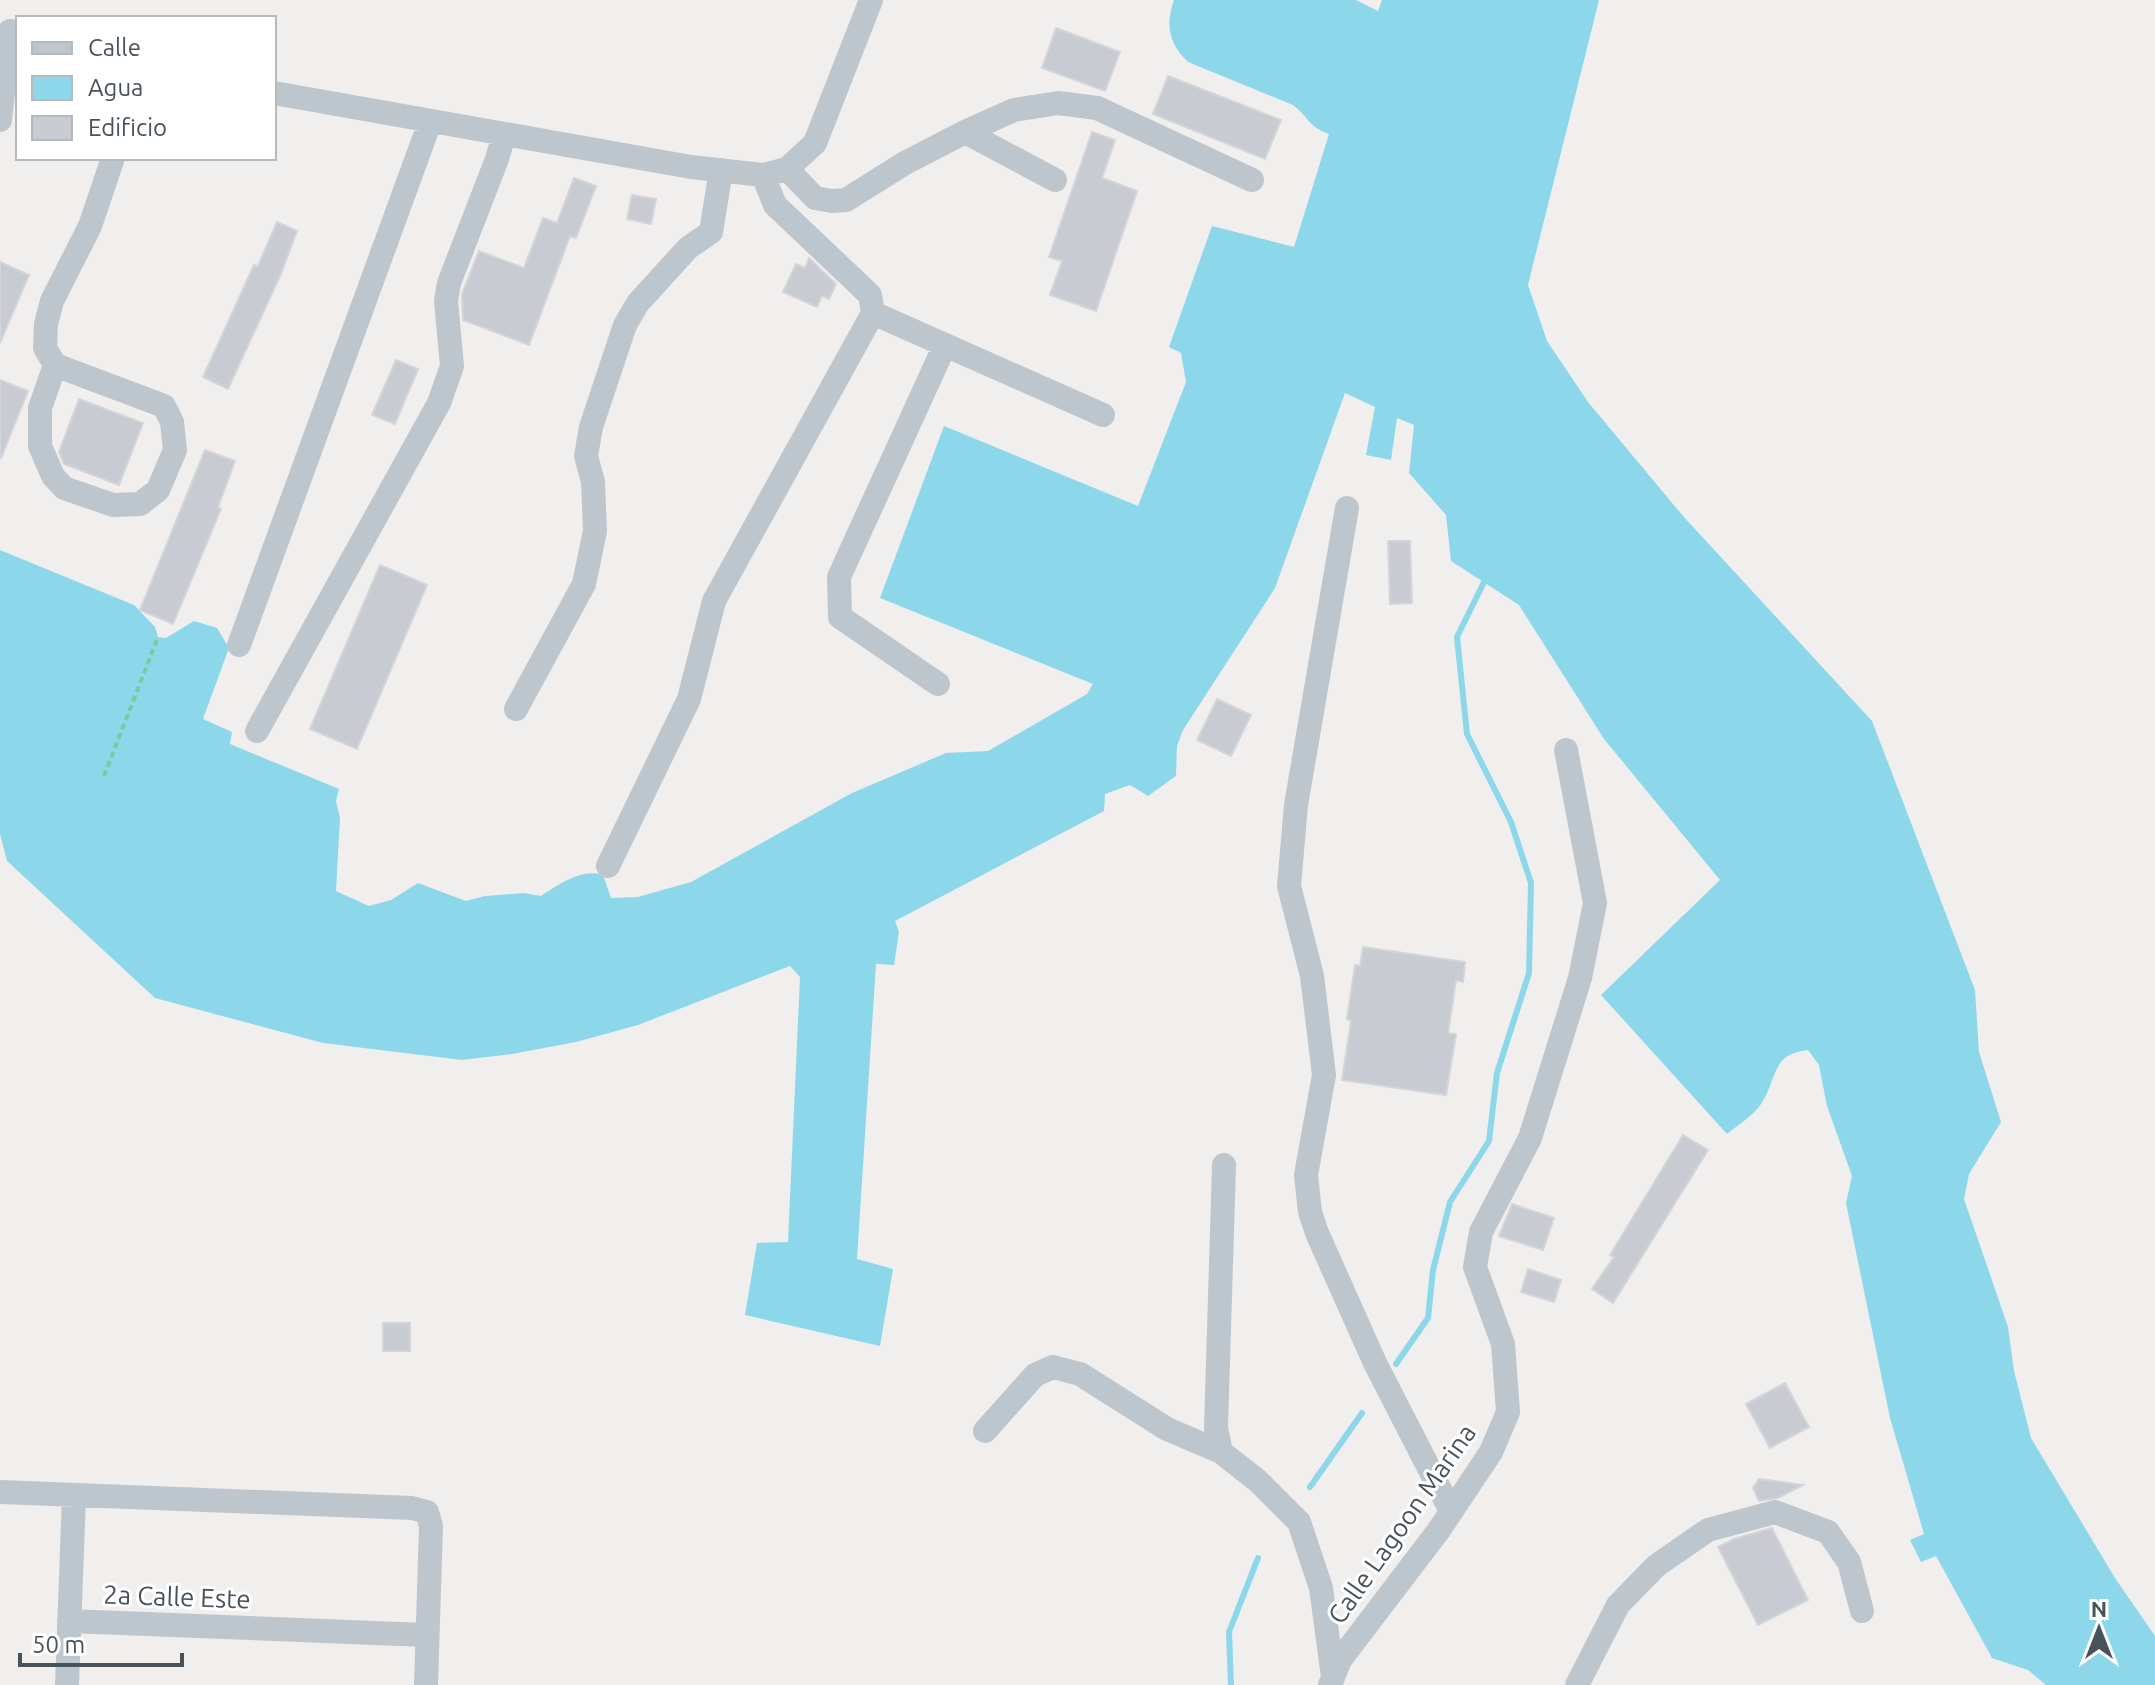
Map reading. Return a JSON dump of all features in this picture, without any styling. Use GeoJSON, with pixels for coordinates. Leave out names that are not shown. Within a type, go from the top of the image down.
{"type":"FeatureCollection","features":[{"type":"Feature","properties":{"kind":"street"},"geometry":{"type":"LineString","coordinates":[[276,93],[504,135],[763,175],[787,169],[815,143],[871,0]]}},
{"type":"Feature","properties":{"kind":"street"},"geometry":{"type":"LineString","coordinates":[[0,120],[9,31]]}},
{"type":"Feature","properties":{"kind":"street"},"geometry":{"type":"LineString","coordinates":[[787,169],[815,198],[846,200],[905,163],[965,132],[1014,110],[1058,103],[1097,108],[1252,180]]}},
{"type":"Feature","properties":{"kind":"street"},"geometry":{"type":"LineString","coordinates":[[239,645],[430,122]]}},
{"type":"Feature","properties":{"kind":"street"},"geometry":{"type":"LineString","coordinates":[[965,132],[1055,180]]}},
{"type":"Feature","properties":{"kind":"street"},"geometry":{"type":"LineString","coordinates":[[257,731],[439,403],[452,366],[446,301],[449,283],[504,135]]}},
{"type":"Feature","properties":{"kind":"street"},"geometry":{"type":"LineString","coordinates":[[55,365],[40,408],[40,446],[53,476],[64,488],[113,505],[140,504],[158,490],[175,450],[172,422],[164,406],[55,365],[45,348],[46,324],[52,301],[90,226],[112,160]]}},
{"type":"Feature","properties":{"kind":"street"},"geometry":{"type":"LineString","coordinates":[[516,709],[584,584],[595,531],[593,482],[586,456],[591,427],[625,325],[638,303],[688,248],[711,232],[721,170]]}},
{"type":"Feature","properties":{"kind":"street"},"geometry":{"type":"LineString","coordinates":[[608,866],[689,699],[714,601],[873,313],[870,295],[775,205],[763,175]]}},
{"type":"Feature","properties":{"kind":"street"},"geometry":{"type":"LineString","coordinates":[[873,313],[1103,415]]}},
{"type":"Feature","properties":{"kind":"street"},"geometry":{"type":"LineString","coordinates":[[938,684],[840,617],[838,594],[839,577],[945,345]]}},
{"type":"Feature","properties":{"kind":"street"},"geometry":{"type":"LineString","coordinates":[[1347,508],[1296,805],[1289,886],[1312,976],[1324,1075],[1306,1175],[1307,1187],[1317,1233],[1375,1363],[1451,1511]]}},
{"type":"Feature","properties":{"kind":"street","name":"Calle Lagoon Marina"},"geometry":{"type":"LineString","coordinates":[[1332,1681],[1340,1660],[1491,1452],[1508,1412],[1503,1344],[1475,1267],[1481,1232],[1530,1138],[1580,978],[1595,903],[1566,750]]}},
{"type":"Feature","properties":{"kind":"street"},"geometry":{"type":"LineString","coordinates":[[1221,1452],[1216,1428],[1224,1165]]}},
{"type":"Feature","properties":{"kind":"street"},"geometry":{"type":"LineString","coordinates":[[985,1431],[1035,1375],[1053,1367],[1080,1374],[1167,1429],[1221,1452],[1258,1481],[1299,1522],[1321,1588],[1332,1681]]}},
{"type":"Feature","properties":{"kind":"street"},"geometry":{"type":"LineString","coordinates":[[0,1492],[412,1508],[427,1512],[431,1526],[426,1685]]}},
{"type":"Feature","properties":{"kind":"street"},"geometry":{"type":"LineString","coordinates":[[67,1685],[74,1496]]}},
{"type":"Feature","properties":{"kind":"street"},"geometry":{"type":"LineString","coordinates":[[1577,1685],[1618,1605],[1656,1566],[1708,1530],[1775,1512],[1828,1532],[1849,1562],[1862,1611]]}},
{"type":"Feature","properties":{"kind":"street","name":"2a Calle Este"},"geometry":{"type":"LineString","coordinates":[[69,1621],[426,1635]]}},
{"type":"Feature","properties":{"kind":"path"},"geometry":{"type":"LineString","coordinates":[[104,776],[158,637]]}},
{"type":"Feature","properties":{"kind":"water"},"geometry":{"type":"Polygon","coordinates":[[[1174,0],[1356,0],[1378,11],[1382,0],[1599,0],[1528,285],[1547,341],[1588,402],[1683,516],[1872,721],[1975,990],[1979,1052],[2001,1122],[1969,1174],[1964,1199],[2008,1327],[2014,1371],[2031,1438],[2115,1578],[2155,1636],[2155,1685],[2046,1685],[2028,1670],[1992,1658],[1936,1556],[1921,1562],[1910,1540],[1924,1534],[1890,1418],[1846,1203],[1852,1176],[1827,1106],[1819,1065],[1808,1050],[1787,1057],[1777,1069],[1758,1108],[1727,1134],[1601,995],[1720,880],[1604,739],[1519,605],[1451,561],[1446,515],[1409,473],[1414,425],[1397,418],[1391,460],[1366,455],[1375,407],[1345,393],[1275,588],[1183,730],[1177,746],[1176,776],[1148,796],[1130,785],[1105,794],[1104,811],[895,921],[899,932],[894,965],[876,964],[857,1259],[893,1269],[880,1346],[745,1315],[757,1243],[788,1242],[800,977],[790,966],[638,1025],[576,1042],[512,1054],[462,1060],[323,1043],[155,998],[7,861],[0,834],[0,550],[134,605],[155,627],[158,637],[166,638],[194,621],[217,628],[229,648],[203,719],[232,732],[230,744],[339,789],[336,801],[340,818],[336,891],[369,906],[391,900],[418,883],[466,901],[524,893],[541,896],[570,879],[595,873],[603,875],[611,898],[638,897],[691,882],[852,793],[946,753],[988,751],[1087,694],[1093,684],[880,598],[944,426],[1138,506],[1186,382],[1181,353],[1169,347],[1212,226],[1294,247],[1329,134],[1312,125],[1293,105],[1188,62],[1170,34],[1174,0]]]}},
{"type":"Feature","properties":{"kind":"building"},"geometry":{"type":"Polygon","coordinates":[[[1056,28],[1120,52],[1105,91],[1042,68],[1056,28]]]}},
{"type":"Feature","properties":{"kind":"building"},"geometry":{"type":"Polygon","coordinates":[[[1168,76],[1281,120],[1265,159],[1153,114],[1168,76]]]}},
{"type":"Feature","properties":{"kind":"building"},"geometry":{"type":"Polygon","coordinates":[[[1092,132],[1115,140],[1102,178],[1137,191],[1096,311],[1050,295],[1062,261],[1049,257],[1092,132]]]}},
{"type":"Feature","properties":{"kind":"building"},"geometry":{"type":"Polygon","coordinates":[[[574,178],[596,186],[576,238],[570,236],[529,345],[463,320],[462,294],[479,251],[524,268],[543,218],[557,223],[574,178]]]}},
{"type":"Feature","properties":{"kind":"building"},"geometry":{"type":"Polygon","coordinates":[[[632,195],[656,199],[651,224],[627,219],[632,195]]]}},
{"type":"Feature","properties":{"kind":"building"},"geometry":{"type":"Polygon","coordinates":[[[277,222],[297,231],[280,276],[228,389],[203,377],[277,222]]]}},
{"type":"Feature","properties":{"kind":"building"},"geometry":{"type":"Polygon","coordinates":[[[809,258],[836,284],[829,299],[822,296],[817,307],[783,292],[796,264],[805,268],[809,258]]]}},
{"type":"Feature","properties":{"kind":"building"},"geometry":{"type":"Polygon","coordinates":[[[0,262],[29,275],[0,343],[0,262]]]}},
{"type":"Feature","properties":{"kind":"building"},"geometry":{"type":"Polygon","coordinates":[[[396,360],[418,369],[395,424],[372,415],[396,360]]]}},
{"type":"Feature","properties":{"kind":"building"},"geometry":{"type":"Polygon","coordinates":[[[0,380],[28,391],[1,458],[0,457],[0,380]]]}},
{"type":"Feature","properties":{"kind":"building"},"geometry":{"type":"Polygon","coordinates":[[[79,399],[143,423],[119,485],[64,464],[59,452],[79,399]]]}},
{"type":"Feature","properties":{"kind":"building"},"geometry":{"type":"Polygon","coordinates":[[[205,450],[235,461],[218,507],[221,509],[173,624],[140,610],[205,450]]]}},
{"type":"Feature","properties":{"kind":"building"},"geometry":{"type":"Polygon","coordinates":[[[1388,541],[1410,541],[1412,603],[1390,604],[1388,541]]]}},
{"type":"Feature","properties":{"kind":"building"},"geometry":{"type":"Polygon","coordinates":[[[380,565],[427,585],[357,749],[310,729],[380,565]]]}},
{"type":"Feature","properties":{"kind":"building"},"geometry":{"type":"Polygon","coordinates":[[[1217,699],[1251,715],[1231,756],[1197,740],[1217,699]]]}},
{"type":"Feature","properties":{"kind":"building"},"geometry":{"type":"Polygon","coordinates":[[[1363,947],[1465,962],[1463,982],[1456,980],[1448,1033],[1456,1034],[1446,1095],[1342,1080],[1355,965],[1360,966],[1363,947]]]}},
{"type":"Feature","properties":{"kind":"building"},"geometry":{"type":"Polygon","coordinates":[[[1683,1135],[1708,1150],[1613,1303],[1592,1289],[1614,1257],[1610,1255],[1683,1135]]]}},
{"type":"Feature","properties":{"kind":"building"},"geometry":{"type":"Polygon","coordinates":[[[1512,1204],[1554,1218],[1543,1250],[1499,1236],[1512,1204]]]}},
{"type":"Feature","properties":{"kind":"building"},"geometry":{"type":"Polygon","coordinates":[[[1528,1269],[1561,1280],[1554,1302],[1521,1292],[1528,1269]]]}},
{"type":"Feature","properties":{"kind":"building"},"geometry":{"type":"Polygon","coordinates":[[[383,1323],[410,1323],[410,1351],[383,1351],[383,1323]]]}},
{"type":"Feature","properties":{"kind":"building"},"geometry":{"type":"Polygon","coordinates":[[[1785,1383],[1809,1427],[1770,1448],[1746,1404],[1785,1383]]]}},
{"type":"Feature","properties":{"kind":"building"},"geometry":{"type":"Polygon","coordinates":[[[1759,1479],[1803,1485],[1778,1498],[1759,1501],[1753,1488],[1759,1479]]]}},
{"type":"Feature","properties":{"kind":"building"},"geometry":{"type":"Polygon","coordinates":[[[1772,1528],[1808,1600],[1758,1625],[1718,1547],[1772,1528]]]}},
{"type":"Feature","properties":{"kind":"waterway"},"geometry":{"type":"LineString","coordinates":[[1396,1364],[1428,1318],[1433,1270],[1450,1202],[1489,1141],[1497,1073],[1529,973],[1531,883],[1511,822],[1467,734],[1457,637],[1486,578]]}},
{"type":"Feature","properties":{"kind":"waterway"},"geometry":{"type":"LineString","coordinates":[[1310,1487],[1362,1413]]}},
{"type":"Feature","properties":{"kind":"waterway"},"geometry":{"type":"LineString","coordinates":[[1231,1685],[1229,1632],[1258,1558]]}}]}
